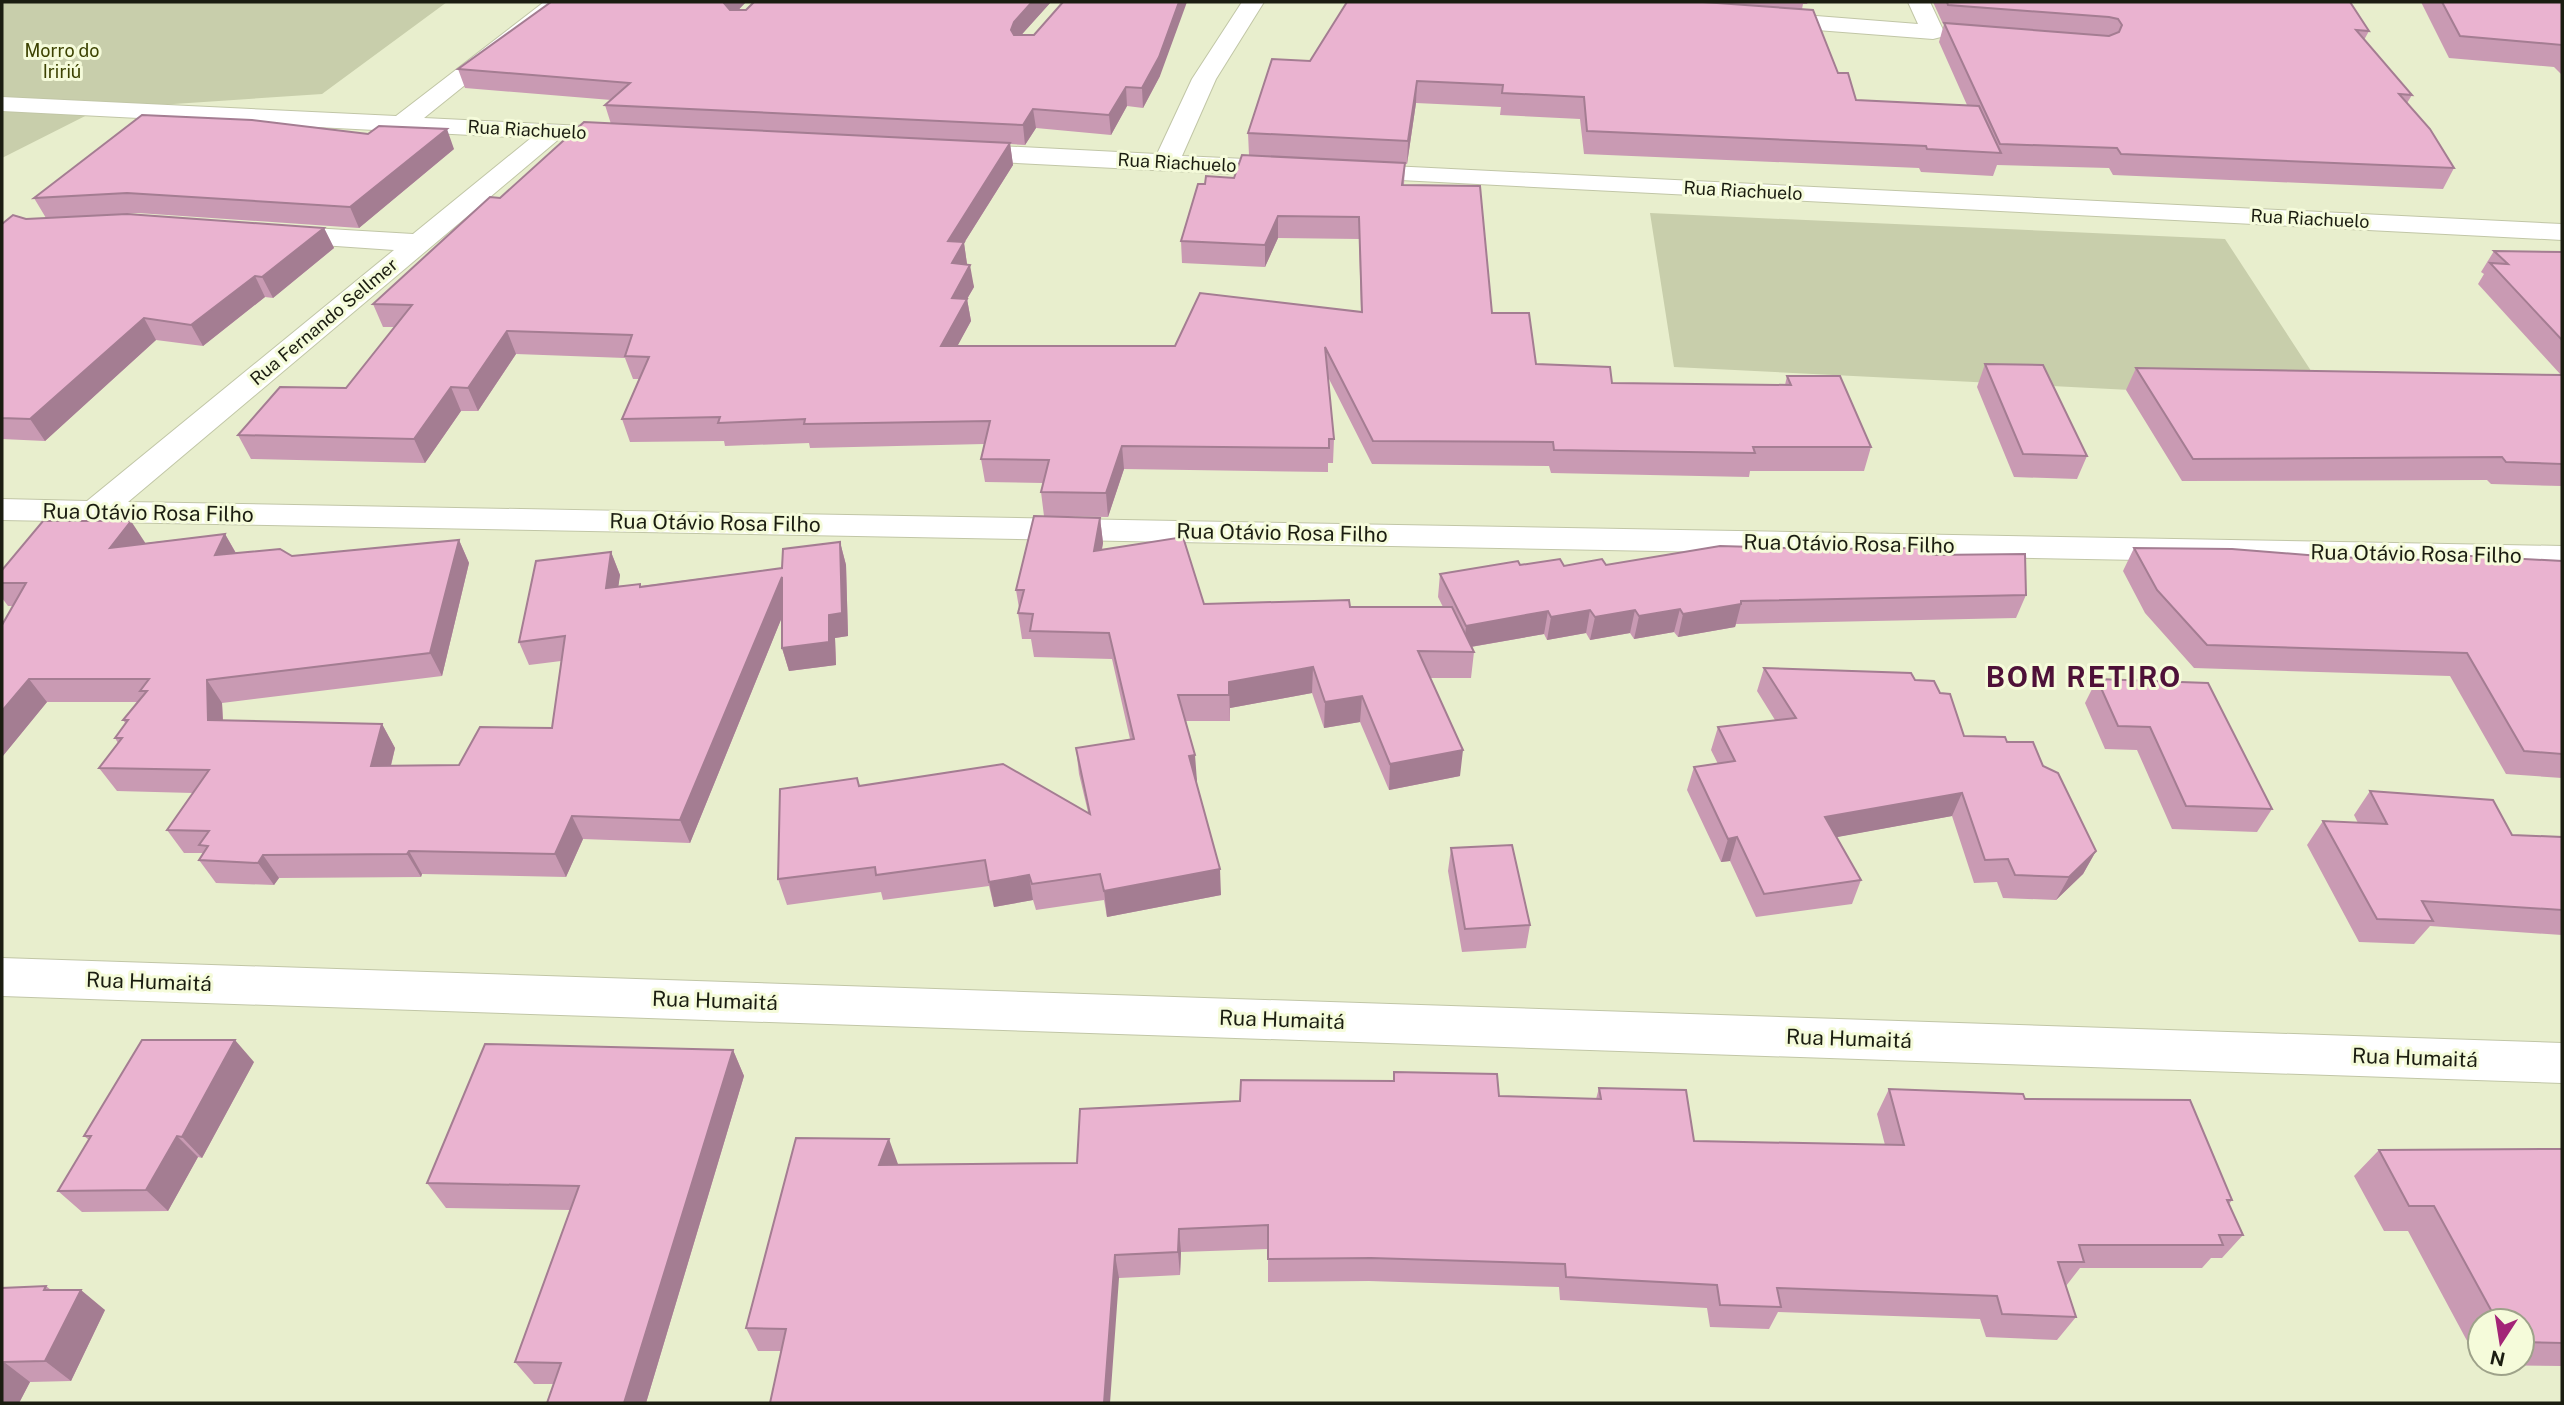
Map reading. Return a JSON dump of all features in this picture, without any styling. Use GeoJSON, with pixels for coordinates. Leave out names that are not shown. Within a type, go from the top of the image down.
{"type":"FeatureCollection","features":[{"type":"Feature","properties":{"kind":"street"},"geometry":{"type":"LineString","coordinates":[[401,124],[557,2]]}},
{"type":"Feature","properties":{"kind":"street"},"geometry":{"type":"LineString","coordinates":[[1166,163],[1204,79],[1253,2]]}},
{"type":"Feature","properties":{"kind":"street"},"geometry":{"type":"LineString","coordinates":[[1919,2],[1933,32]]}},
{"type":"Feature","properties":{"kind":"street"},"geometry":{"type":"LineString","coordinates":[[1739,17],[1959,34]]}},
{"type":"Feature","properties":{"kind":"street","name":"Rua Riachuelo"},"geometry":{"type":"LineString","coordinates":[[2,104],[651,136]]}},
{"type":"Feature","properties":{"kind":"street","name":"Rua Fernando Sellmer"},"geometry":{"type":"LineString","coordinates":[[95,512],[553,132]]}},
{"type":"Feature","properties":{"kind":"street","name":"Rua Riachuelo"},"geometry":{"type":"LineString","coordinates":[[929,150],[2562,232]]}},
{"type":"Feature","properties":{"kind":"street"},"geometry":{"type":"LineString","coordinates":[[258,232],[419,243]]}},
{"type":"Feature","properties":{"kind":"street","name":"Rua Otávio Rosa Filho"},"geometry":{"type":"LineString","coordinates":[[2,510],[2562,557]]}},
{"type":"Feature","properties":{"kind":"street","name":"Rua Humaitá"},"geometry":{"type":"LineString","coordinates":[[2,977],[2562,1063]]}},
{"type":"Feature","properties":{"kind":"green space","name":"Morro do Iririú"},"geometry":{"type":"Polygon","coordinates":[[[2,2],[447,2],[322,94],[99,109],[2,158],[2,2]]]}},
{"type":"Feature","properties":{"kind":"green space"},"geometry":{"type":"Polygon","coordinates":[[[1650,213],[2225,239],[2330,400],[1674,367],[1650,213]]]}},
{"type":"Feature","properties":{"kind":"building"},"geometry":{"type":"Polygon","coordinates":[[[551,2],[725,2],[730,10],[746,10],[754,2],[1032,2],[1014,22],[1011,30],[1014,35],[1034,35],[1063,2],[1179,2],[1159,57],[1142,88],[1126,87],[1109,115],[1033,109],[1023,125],[605,105],[630,83],[458,69],[551,2]]]}},
{"type":"Feature","properties":{"kind":"building"},"geometry":{"type":"Polygon","coordinates":[[[1347,2],[1703,2],[1813,10],[1838,73],[1848,73],[1856,100],[1979,106],[2001,153],[1927,149],[1926,146],[1587,131],[1584,97],[1502,93],[1503,85],[1417,81],[1408,141],[1248,133],[1272,59],[1310,61],[1347,2]]]}},
{"type":"Feature","properties":{"kind":"building"},"geometry":{"type":"Polygon","coordinates":[[[1947,2],[2350,2],[2369,31],[2356,30],[2412,95],[2399,94],[2430,129],[2454,168],[2121,154],[2117,148],[2000,144],[1944,23],[2109,36],[2119,32],[2122,25],[2118,19],[2109,17],[1948,5],[1947,2]]]}},
{"type":"Feature","properties":{"kind":"building"},"geometry":{"type":"Polygon","coordinates":[[[2442,2],[2562,2],[2562,45],[2460,36],[2442,2]]]}},
{"type":"Feature","properties":{"kind":"building"},"geometry":{"type":"Polygon","coordinates":[[[142,115],[252,120],[368,134],[379,126],[447,129],[350,207],[127,193],[34,198],[142,115]]]}},
{"type":"Feature","properties":{"kind":"building"},"geometry":{"type":"Polygon","coordinates":[[[584,122],[1010,143],[948,241],[964,242],[952,263],[970,265],[952,298],[967,299],[941,346],[1175,346],[1200,293],[1362,312],[1359,217],[1278,216],[1265,245],[1181,241],[1198,184],[1205,184],[1206,176],[1234,178],[1242,155],[1405,163],[1402,185],[1480,186],[1492,313],[1529,313],[1536,364],[1610,367],[1612,383],[1791,385],[1787,376],[1840,376],[1871,447],[1753,447],[1755,453],[1554,450],[1553,442],[1373,441],[1325,347],[1334,439],[1329,439],[1329,448],[1122,446],[1106,493],[1041,492],[1049,460],[981,459],[990,421],[804,424],[805,419],[718,423],[720,417],[622,419],[649,357],[625,356],[632,335],[507,331],[468,388],[451,387],[414,439],[238,435],[280,387],[346,388],[412,305],[373,304],[490,197],[500,198],[584,122]]]}},
{"type":"Feature","properties":{"kind":"building"},"geometry":{"type":"Polygon","coordinates":[[[127,214],[324,228],[262,277],[255,276],[191,325],[144,318],[30,419],[2,418],[2,224],[13,215],[26,219],[127,214]]]}},
{"type":"Feature","properties":{"kind":"building"},"geometry":{"type":"Polygon","coordinates":[[[2494,251],[2562,252],[2562,340],[2490,263],[2508,264],[2494,251]]]}},
{"type":"Feature","properties":{"kind":"building"},"geometry":{"type":"Polygon","coordinates":[[[1985,364],[2043,365],[2087,456],[2023,454],[1985,364]]]}},
{"type":"Feature","properties":{"kind":"building"},"geometry":{"type":"Polygon","coordinates":[[[2136,368],[2562,375],[2562,464],[2506,462],[2502,457],[2193,459],[2136,368]]]}},
{"type":"Feature","properties":{"kind":"building"},"geometry":{"type":"Polygon","coordinates":[[[1034,516],[1100,518],[1094,551],[1183,537],[1204,604],[1349,600],[1350,607],[1452,607],[1474,652],[1418,651],[1463,750],[1390,764],[1362,696],[1325,702],[1313,667],[1229,682],[1229,695],[1178,695],[1195,755],[1189,756],[1220,869],[1104,891],[1100,874],[1032,884],[1029,875],[989,882],[985,860],[876,875],[875,867],[778,879],[780,789],[857,778],[859,786],[1003,764],[1090,814],[1076,748],[1134,739],[1109,633],[1030,631],[1033,614],[1018,613],[1024,590],[1016,590],[1034,516]]]}},
{"type":"Feature","properties":{"kind":"building"},"geometry":{"type":"Polygon","coordinates":[[[43,521],[131,521],[110,548],[225,534],[215,555],[280,549],[292,556],[459,540],[430,653],[207,680],[208,720],[382,724],[371,766],[459,765],[480,727],[552,728],[565,636],[519,642],[536,561],[611,552],[606,588],[640,584],[640,587],[782,568],[783,549],[840,542],[842,613],[829,615],[829,642],[782,648],[782,577],[680,820],[572,816],[555,854],[409,851],[407,854],[263,855],[258,863],[199,860],[208,846],[199,845],[209,831],[167,830],[209,770],[99,768],[122,738],[115,738],[128,720],[123,720],[147,691],[140,691],[149,679],[29,679],[2,711],[2,625],[26,583],[2,583],[2,570],[43,521]]]}},
{"type":"Feature","properties":{"kind":"building"},"geometry":{"type":"Polygon","coordinates":[[[1720,546],[1930,548],[1933,555],[2025,554],[2026,595],[1741,601],[1741,604],[1683,614],[1680,609],[1639,616],[1635,610],[1595,617],[1590,610],[1551,617],[1548,611],[1466,626],[1440,574],[1518,561],[1520,565],[1560,559],[1564,566],[1602,559],[1606,565],[1720,546]]]}},
{"type":"Feature","properties":{"kind":"building"},"geometry":{"type":"Polygon","coordinates":[[[2134,548],[2232,549],[2332,557],[2458,561],[2454,555],[2562,561],[2562,754],[2524,751],[2467,653],[2207,645],[2157,590],[2134,548]]]}},
{"type":"Feature","properties":{"kind":"building"},"geometry":{"type":"Polygon","coordinates":[[[1764,668],[1911,673],[1915,680],[1934,681],[1940,693],[1950,694],[1964,736],[2005,737],[2007,742],[2033,742],[2043,766],[2058,773],[2096,851],[2069,877],[2015,875],[2008,859],[1985,860],[1962,793],[1825,817],[1861,880],[1764,894],[1737,837],[1728,839],[1694,767],[1735,761],[1718,727],[1796,718],[1764,668]]]}},
{"type":"Feature","properties":{"kind":"building"},"geometry":{"type":"Polygon","coordinates":[[[2097,679],[2208,683],[2272,809],[2186,806],[2150,727],[2118,726],[2097,679]]]}},
{"type":"Feature","properties":{"kind":"building"},"geometry":{"type":"Polygon","coordinates":[[[2370,791],[2493,800],[2512,835],[2562,837],[2562,910],[2422,901],[2433,921],[2377,919],[2323,821],[2387,824],[2370,791]]]}},
{"type":"Feature","properties":{"kind":"building"},"geometry":{"type":"Polygon","coordinates":[[[1512,845],[1530,925],[1465,929],[1451,848],[1512,845]]]}},
{"type":"Feature","properties":{"kind":"building"},"geometry":{"type":"Polygon","coordinates":[[[142,1040],[235,1040],[182,1137],[177,1136],[146,1190],[58,1191],[91,1136],[84,1136],[142,1040]]]}},
{"type":"Feature","properties":{"kind":"building"},"geometry":{"type":"Polygon","coordinates":[[[485,1044],[733,1050],[624,1403],[547,1403],[561,1363],[515,1362],[579,1186],[427,1183],[485,1044]]]}},
{"type":"Feature","properties":{"kind":"building"},"geometry":{"type":"Polygon","coordinates":[[[1394,1072],[1497,1074],[1499,1096],[1601,1099],[1599,1088],[1686,1090],[1694,1141],[1904,1145],[1889,1089],[2023,1094],[2025,1099],[2190,1100],[2232,1200],[2227,1200],[2243,1235],[2219,1235],[2223,1245],[2079,1245],[2084,1262],[2058,1262],[2076,1317],[2002,1314],[1997,1296],[1777,1288],[1781,1307],[1720,1305],[1717,1285],[1566,1277],[1565,1264],[1371,1258],[1268,1259],[1268,1225],[1179,1229],[1178,1252],[1115,1255],[1104,1403],[770,1403],[786,1329],[746,1328],[796,1138],[889,1139],[879,1165],[1077,1163],[1080,1109],[1240,1101],[1241,1080],[1394,1081],[1394,1072]]]}},
{"type":"Feature","properties":{"kind":"building"},"geometry":{"type":"Polygon","coordinates":[[[2562,1149],[2562,1343],[2536,1342],[2536,1307],[2489,1307],[2434,1206],[2409,1206],[2379,1150],[2562,1149]]]}},
{"type":"Feature","properties":{"kind":"building"},"geometry":{"type":"Polygon","coordinates":[[[46,1286],[44,1290],[81,1290],[45,1361],[4,1362],[2,1366],[2,1288],[46,1286]]]}},
{"type":"Feature","properties":{"kind":"district","name":"BOM RETIRO"},"geometry":{"type":"Point","coordinates":[2084,677]}}]}
